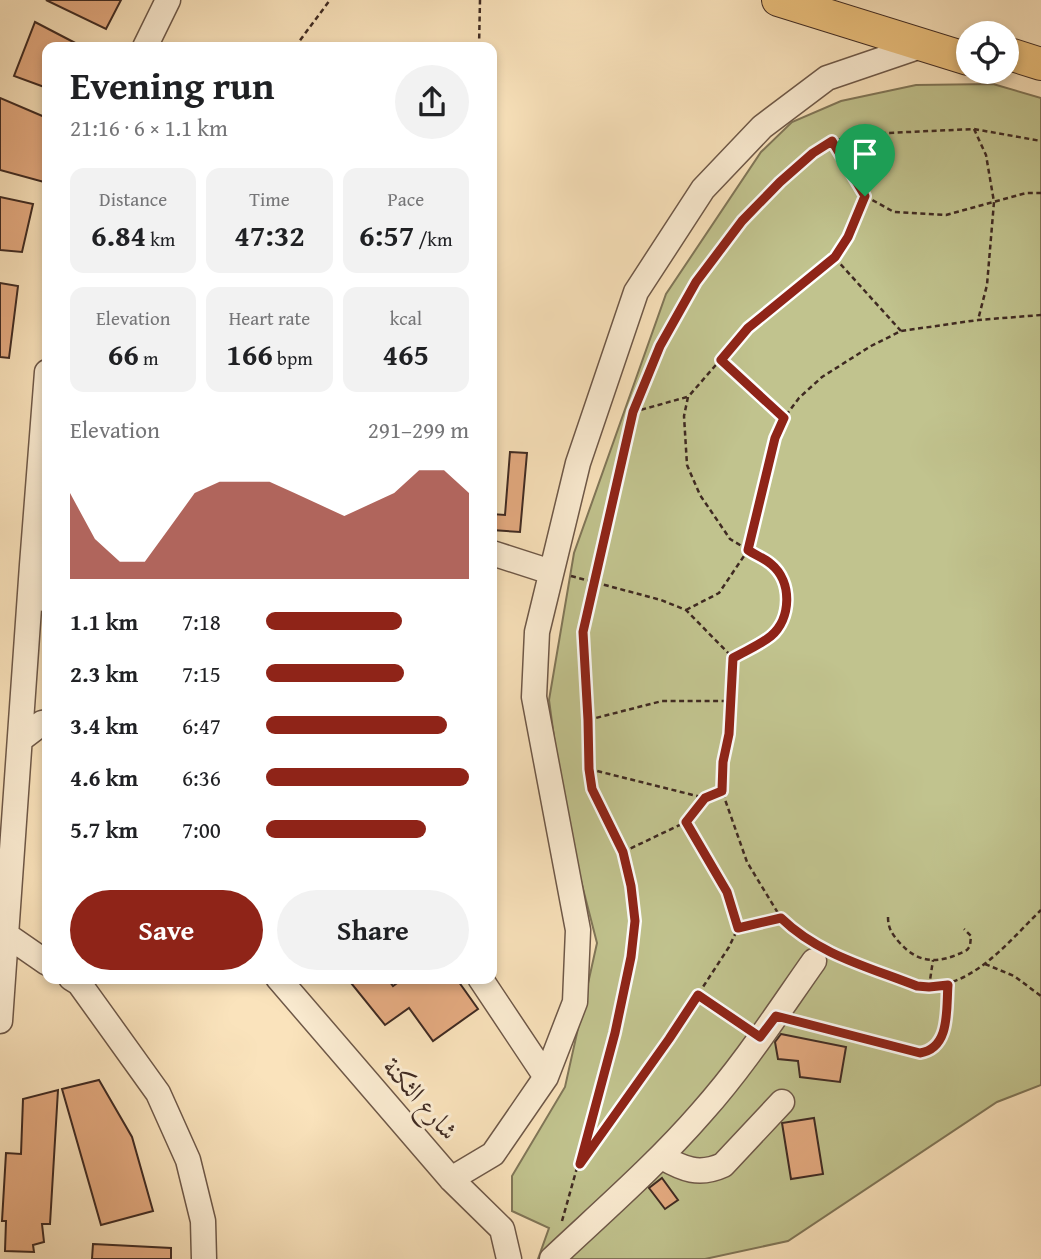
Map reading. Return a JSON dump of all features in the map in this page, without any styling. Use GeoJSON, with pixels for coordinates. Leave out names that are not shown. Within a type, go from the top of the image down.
{"type":"FeatureCollection","features":[{"type":"Feature","properties":{"kind":"main road"},"geometry":{"type":"LineString","coordinates":[[778,0],[956,55]]}},
{"type":"Feature","properties":{"kind":"main road"},"geometry":{"type":"LineString","coordinates":[[835,0],[956,37]]}},
{"type":"Feature","properties":{"kind":"main road"},"geometry":{"type":"LineString","coordinates":[[1019,57],[1041,64]]}},
{"type":"Feature","properties":{"kind":"main road"},"geometry":{"type":"LineString","coordinates":[[1019,75],[1041,81]]}},
{"type":"Feature","properties":{"kind":"street"},"geometry":{"type":"LineString","coordinates":[[147,42],[168,0]]}},
{"type":"Feature","properties":{"kind":"street"},"geometry":{"type":"LineString","coordinates":[[452,1178],[493,1154],[547,1077],[575,1002],[578,930],[534,696],[537,632],[578,463],[636,292],[704,189],[762,127],[827,78],[924,45]]}},
{"type":"Feature","properties":{"kind":"street"},"geometry":{"type":"LineString","coordinates":[[0,1020],[42,457]]}},
{"type":"Feature","properties":{"kind":"street"},"geometry":{"type":"LineString","coordinates":[[497,555],[551,572]]}},
{"type":"Feature","properties":{"kind":"street"},"geometry":{"type":"LineString","coordinates":[[32,565],[42,588]]}},
{"type":"Feature","properties":{"kind":"street"},"geometry":{"type":"LineString","coordinates":[[21,739],[42,723]]}},
{"type":"Feature","properties":{"kind":"street"},"geometry":{"type":"LineString","coordinates":[[8,936],[42,960]]}},
{"type":"Feature","properties":{"kind":"street"},"geometry":{"type":"LineString","coordinates":[[552,1259],[662,1157],[704,1111],[776,1016],[816,951]]}},
{"type":"Feature","properties":{"kind":"street"},"geometry":{"type":"LineString","coordinates":[[80,984],[158,1093],[188,1160],[204,1221],[204,1259]]}},
{"type":"Feature","properties":{"kind":"street","name":"شارع الثكنة"},"geometry":{"type":"LineString","coordinates":[[283,984],[452,1178],[502,1229],[509,1259]]}},
{"type":"Feature","properties":{"kind":"street"},"geometry":{"type":"LineString","coordinates":[[484,984],[547,1077]]}},
{"type":"Feature","properties":{"kind":"street"},"geometry":{"type":"LineString","coordinates":[[662,1157],[684,1170],[713,1170],[723,1165],[782,1102]]}},
{"type":"Feature","properties":{"kind":"path"},"geometry":{"type":"LineString","coordinates":[[299,42],[330,0]]}},
{"type":"Feature","properties":{"kind":"path"},"geometry":{"type":"LineString","coordinates":[[479,42],[480,0]]}},
{"type":"Feature","properties":{"kind":"path"},"geometry":{"type":"LineString","coordinates":[[974,129],[986,155],[994,202],[987,285],[978,320]]}},
{"type":"Feature","properties":{"kind":"path"},"geometry":{"type":"LineString","coordinates":[[562,1223],[615,1033],[631,957],[635,921],[623,852],[592,789],[583,632],[633,412],[660,346],[696,282],[742,221],[813,153],[832,141],[865,134],[974,129],[1041,142]]}},
{"type":"Feature","properties":{"kind":"path"},"geometry":{"type":"LineString","coordinates":[[832,141],[865,196],[894,212],[946,215],[1026,193],[1041,193]]}},
{"type":"Feature","properties":{"kind":"path"},"geometry":{"type":"LineString","coordinates":[[733,658],[770,637],[783,622],[788,603],[783,582],[773,565],[730,539],[701,495],[687,465],[684,416],[688,397],[748,328],[835,257],[848,237],[865,196]]}},
{"type":"Feature","properties":{"kind":"path"},"geometry":{"type":"LineString","coordinates":[[835,257],[901,331]]}},
{"type":"Feature","properties":{"kind":"path"},"geometry":{"type":"LineString","coordinates":[[686,610],[719,593],[748,550],[775,438],[784,418],[799,398],[822,377],[871,346],[901,331],[978,320],[1041,315]]}},
{"type":"Feature","properties":{"kind":"path"},"geometry":{"type":"LineString","coordinates":[[721,360],[784,418]]}},
{"type":"Feature","properties":{"kind":"path"},"geometry":{"type":"LineString","coordinates":[[633,412],[688,397]]}},
{"type":"Feature","properties":{"kind":"path"},"geometry":{"type":"LineString","coordinates":[[551,572],[661,600],[686,610],[733,658],[732,701],[722,791],[747,862],[781,918],[816,951],[917,986],[948,985],[985,964],[1041,910]]}},
{"type":"Feature","properties":{"kind":"path"},"geometry":{"type":"LineString","coordinates":[[588,720],[662,701],[732,701]]}},
{"type":"Feature","properties":{"kind":"path"},"geometry":{"type":"LineString","coordinates":[[589,769],[705,798]]}},
{"type":"Feature","properties":{"kind":"path"},"geometry":{"type":"LineString","coordinates":[[623,852],[686,822],[705,798],[722,791]]}},
{"type":"Feature","properties":{"kind":"path"},"geometry":{"type":"LineString","coordinates":[[580,1164],[669,1039],[729,947],[738,928],[727,892],[686,822]]}},
{"type":"Feature","properties":{"kind":"path"},"geometry":{"type":"LineString","coordinates":[[888,917],[890,929],[908,953],[920,960],[933,960],[967,950],[971,936],[964,929]]}},
{"type":"Feature","properties":{"kind":"path"},"geometry":{"type":"LineString","coordinates":[[738,928],[781,918]]}},
{"type":"Feature","properties":{"kind":"path"},"geometry":{"type":"LineString","coordinates":[[929,987],[933,960]]}},
{"type":"Feature","properties":{"kind":"path"},"geometry":{"type":"LineString","coordinates":[[985,964],[1014,976],[1041,996]]}},
{"type":"Feature","properties":{"kind":"path"},"geometry":{"type":"LineString","coordinates":[[776,1016],[920,1053],[926,1052],[936,1047],[943,1034],[948,985]]}},
{"type":"Feature","properties":{"kind":"path"},"geometry":{"type":"LineString","coordinates":[[698,995],[760,1037]]}},
{"type":"Feature","properties":{"kind":"green space"},"geometry":{"type":"Polygon","coordinates":[[[993,84],[1041,98],[1041,1085],[997,1102],[788,1241],[705,1259],[538,1259],[549,1228],[512,1211],[512,1176],[565,1087],[597,943],[565,819],[549,700],[574,553],[666,294],[761,152],[792,122],[841,101],[916,85],[993,84]]]}},
{"type":"Feature","properties":{"kind":"building"},"geometry":{"type":"Polygon","coordinates":[[[46,0],[121,0],[106,29],[46,0]]]}},
{"type":"Feature","properties":{"kind":"building"},"geometry":{"type":"Polygon","coordinates":[[[35,22],[73,42],[42,42],[42,86],[14,76],[35,22]]]}},
{"type":"Feature","properties":{"kind":"building"},"geometry":{"type":"Polygon","coordinates":[[[0,98],[42,116],[42,181],[0,170],[0,98]]]}},
{"type":"Feature","properties":{"kind":"building"},"geometry":{"type":"Polygon","coordinates":[[[0,197],[33,204],[22,252],[0,250],[0,197]]]}},
{"type":"Feature","properties":{"kind":"building"},"geometry":{"type":"Polygon","coordinates":[[[0,283],[18,286],[9,358],[0,357],[0,283]]]}},
{"type":"Feature","properties":{"kind":"building"},"geometry":{"type":"Polygon","coordinates":[[[510,452],[527,453],[520,532],[497,530],[497,514],[505,515],[510,452]]]}},
{"type":"Feature","properties":{"kind":"building"},"geometry":{"type":"Polygon","coordinates":[[[352,984],[460,984],[478,1009],[433,1041],[409,1008],[385,1025],[352,984]]]}},
{"type":"Feature","properties":{"kind":"building"},"geometry":{"type":"Polygon","coordinates":[[[781,1034],[846,1047],[840,1082],[800,1077],[798,1061],[778,1059],[775,1042],[781,1034]]]}},
{"type":"Feature","properties":{"kind":"building"},"geometry":{"type":"Polygon","coordinates":[[[99,1080],[132,1137],[153,1211],[101,1225],[62,1089],[99,1080]]]}},
{"type":"Feature","properties":{"kind":"building"},"geometry":{"type":"Polygon","coordinates":[[[58,1090],[50,1224],[42,1224],[44,1242],[33,1245],[34,1252],[5,1251],[6,1221],[2,1221],[6,1153],[21,1154],[23,1099],[58,1090]]]}},
{"type":"Feature","properties":{"kind":"building"},"geometry":{"type":"Polygon","coordinates":[[[814,1118],[823,1174],[791,1179],[782,1123],[814,1118]]]}},
{"type":"Feature","properties":{"kind":"building"},"geometry":{"type":"Polygon","coordinates":[[[662,1178],[678,1200],[665,1209],[649,1188],[662,1178]]]}},
{"type":"Feature","properties":{"kind":"building"},"geometry":{"type":"Polygon","coordinates":[[[93,1244],[171,1248],[171,1259],[92,1259],[93,1244]]]}},
{"type":"Feature","properties":{"kind":"route"},"geometry":{"type":"LineString","coordinates":[[832,141],[865,196],[848,237],[835,257],[748,328],[721,360],[784,418],[775,438],[748,550],[773,565],[783,582],[788,603],[783,622],[770,637],[733,658],[732,701],[723,762],[722,791],[705,798],[686,822],[727,892],[738,928],[781,918],[821,949],[917,986],[948,985],[943,1034],[936,1047],[920,1053],[776,1016],[760,1037],[698,995],[580,1164],[615,1033],[631,957],[635,921],[623,852],[592,789],[583,632],[633,412],[660,346],[696,282],[742,221],[780,182],[813,153],[832,141]]}}]}
